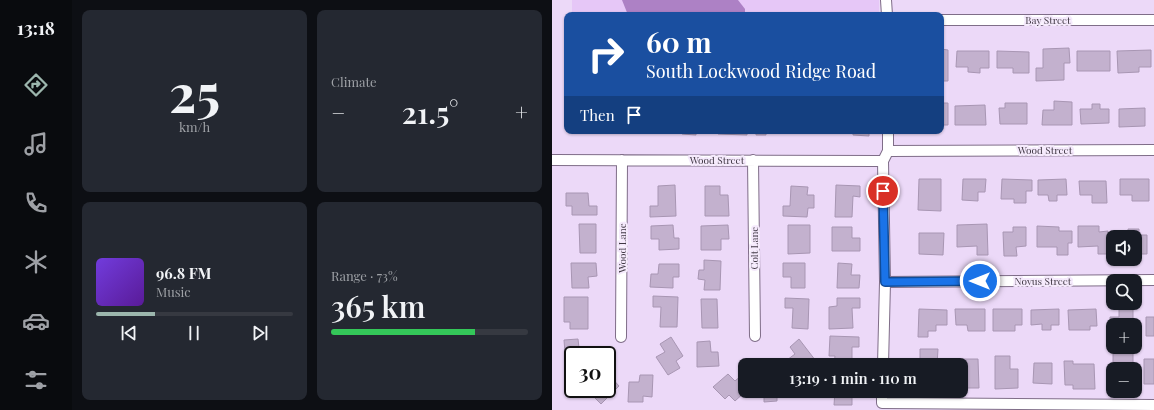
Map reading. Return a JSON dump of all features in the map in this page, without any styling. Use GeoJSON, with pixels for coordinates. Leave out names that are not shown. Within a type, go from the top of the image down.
{"type":"FeatureCollection","features":[{"type":"Feature","properties":{"kind":"street"},"geometry":{"type":"LineString","coordinates":[[886,0],[887,12]]}},
{"type":"Feature","properties":{"kind":"street","name":"Bay Street"},"geometry":{"type":"LineString","coordinates":[[944,20],[1154,20]]}},
{"type":"Feature","properties":{"kind":"street"},"geometry":{"type":"LineString","coordinates":[[883,358],[885,282],[883,161],[888,151],[888,134]]}},
{"type":"Feature","properties":{"kind":"street","name":"Wood Street"},"geometry":{"type":"LineString","coordinates":[[888,151],[1154,150]]}},
{"type":"Feature","properties":{"kind":"street","name":"Wood Street"},"geometry":{"type":"LineString","coordinates":[[552,160],[883,161]]}},
{"type":"Feature","properties":{"kind":"street","name":"Wood Lane"},"geometry":{"type":"LineString","coordinates":[[621,337],[622,160]]}},
{"type":"Feature","properties":{"kind":"street","name":"Colt Lane"},"geometry":{"type":"LineString","coordinates":[[752,160],[755,336]]}},
{"type":"Feature","properties":{"kind":"street","name":"Novus Street"},"geometry":{"type":"LineString","coordinates":[[885,282],[1154,280]]}},
{"type":"Feature","properties":{"kind":"street"},"geometry":{"type":"LineString","coordinates":[[882,398],[882,403],[1154,406]]}},
{"type":"Feature","properties":{"kind":"shaded area"},"geometry":{"type":"Polygon","coordinates":[[[572,0],[879,0],[879,12],[572,12],[572,0]]]}},
{"type":"Feature","properties":{"kind":"shaded area"},"geometry":{"type":"Polygon","coordinates":[[[622,0],[738,0],[745,9],[745,12],[627,12],[622,0]]]}},
{"type":"Feature","properties":{"kind":"building"},"geometry":{"type":"Polygon","coordinates":[[[1069,48],[1070,63],[1064,63],[1064,80],[1036,81],[1036,68],[1043,68],[1043,49],[1069,48]]]}},
{"type":"Feature","properties":{"kind":"building"},"geometry":{"type":"Polygon","coordinates":[[[944,49],[948,50],[948,81],[944,81],[944,49]]]}},
{"type":"Feature","properties":{"kind":"building"},"geometry":{"type":"Polygon","coordinates":[[[1151,50],[1151,67],[1139,67],[1139,72],[1118,73],[1117,51],[1151,50]]]}},
{"type":"Feature","properties":{"kind":"building"},"geometry":{"type":"Polygon","coordinates":[[[957,51],[989,51],[989,68],[980,68],[980,73],[968,72],[968,67],[956,67],[957,51]]]}},
{"type":"Feature","properties":{"kind":"building"},"geometry":{"type":"Polygon","coordinates":[[[997,51],[1029,52],[1029,73],[1013,73],[1013,68],[997,68],[997,51]]]}},
{"type":"Feature","properties":{"kind":"building"},"geometry":{"type":"Polygon","coordinates":[[[1077,51],[1110,51],[1110,71],[1077,71],[1077,51]]]}},
{"type":"Feature","properties":{"kind":"building"},"geometry":{"type":"Polygon","coordinates":[[[1054,101],[1072,102],[1072,125],[1042,125],[1043,110],[1054,110],[1054,101]]]}},
{"type":"Feature","properties":{"kind":"building"},"geometry":{"type":"Polygon","coordinates":[[[944,103],[948,103],[948,125],[944,125],[944,103]]]}},
{"type":"Feature","properties":{"kind":"building"},"geometry":{"type":"Polygon","coordinates":[[[1005,103],[1027,103],[1027,124],[1000,124],[999,108],[1005,108],[1005,103]]]}},
{"type":"Feature","properties":{"kind":"building"},"geometry":{"type":"Polygon","coordinates":[[[1092,104],[1100,104],[1100,109],[1109,109],[1109,123],[1081,124],[1080,109],[1092,109],[1092,104]]]}},
{"type":"Feature","properties":{"kind":"building"},"geometry":{"type":"Polygon","coordinates":[[[985,105],[986,125],[955,125],[955,106],[985,105]]]}},
{"type":"Feature","properties":{"kind":"building"},"geometry":{"type":"Polygon","coordinates":[[[1145,108],[1145,126],[1119,127],[1119,109],[1145,108]]]}},
{"type":"Feature","properties":{"kind":"building"},"geometry":{"type":"Polygon","coordinates":[[[718,134],[747,134],[747,135],[718,134]]]}},
{"type":"Feature","properties":{"kind":"building"},"geometry":{"type":"Polygon","coordinates":[[[869,134],[869,136],[853,135],[869,134]]]}},
{"type":"Feature","properties":{"kind":"building"},"geometry":{"type":"Polygon","coordinates":[[[919,179],[941,179],[941,211],[918,210],[919,179]]]}},
{"type":"Feature","properties":{"kind":"building"},"geometry":{"type":"Polygon","coordinates":[[[963,179],[986,179],[985,192],[978,192],[978,201],[962,200],[963,179]]]}},
{"type":"Feature","properties":{"kind":"building"},"geometry":{"type":"Polygon","coordinates":[[[1002,179],[1032,180],[1032,191],[1026,191],[1026,203],[1014,203],[1014,199],[1001,199],[1002,179]]]}},
{"type":"Feature","properties":{"kind":"building"},"geometry":{"type":"Polygon","coordinates":[[[1066,179],[1067,195],[1057,195],[1057,201],[1049,201],[1048,195],[1038,195],[1038,180],[1066,179]]]}},
{"type":"Feature","properties":{"kind":"building"},"geometry":{"type":"Polygon","coordinates":[[[1120,179],[1149,179],[1149,201],[1132,201],[1132,195],[1120,195],[1120,179]]]}},
{"type":"Feature","properties":{"kind":"building"},"geometry":{"type":"Polygon","coordinates":[[[1079,181],[1106,181],[1107,203],[1092,203],[1092,195],[1080,195],[1079,181]]]}},
{"type":"Feature","properties":{"kind":"building"},"geometry":{"type":"Polygon","coordinates":[[[675,185],[676,216],[650,217],[650,206],[658,206],[658,186],[675,185]]]}},
{"type":"Feature","properties":{"kind":"building"},"geometry":{"type":"Polygon","coordinates":[[[836,185],[860,186],[860,197],[853,196],[852,217],[835,217],[836,185]]]}},
{"type":"Feature","properties":{"kind":"building"},"geometry":{"type":"Polygon","coordinates":[[[705,186],[720,186],[720,195],[728,195],[729,216],[705,216],[705,186]]]}},
{"type":"Feature","properties":{"kind":"building"},"geometry":{"type":"Polygon","coordinates":[[[791,186],[808,187],[807,195],[814,195],[814,208],[808,208],[807,217],[783,216],[783,206],[790,206],[791,186]]]}},
{"type":"Feature","properties":{"kind":"building"},"geometry":{"type":"Polygon","coordinates":[[[566,193],[588,193],[589,206],[597,206],[597,215],[572,215],[572,206],[566,206],[566,193]]]}},
{"type":"Feature","properties":{"kind":"building"},"geometry":{"type":"Polygon","coordinates":[[[579,224],[596,224],[596,253],[580,253],[579,224]]]}},
{"type":"Feature","properties":{"kind":"building"},"geometry":{"type":"Polygon","coordinates":[[[987,224],[988,255],[977,255],[977,246],[957,247],[957,225],[987,224]]]}},
{"type":"Feature","properties":{"kind":"building"},"geometry":{"type":"Polygon","coordinates":[[[673,225],[674,238],[679,238],[679,249],[659,250],[659,239],[651,239],[651,226],[673,225]]]}},
{"type":"Feature","properties":{"kind":"building"},"geometry":{"type":"Polygon","coordinates":[[[728,225],[729,239],[721,239],[721,250],[701,250],[701,226],[728,225]]]}},
{"type":"Feature","properties":{"kind":"building"},"geometry":{"type":"Polygon","coordinates":[[[788,225],[810,225],[810,253],[788,254],[788,225]]]}},
{"type":"Feature","properties":{"kind":"building"},"geometry":{"type":"Polygon","coordinates":[[[1037,226],[1059,227],[1059,231],[1072,231],[1072,243],[1068,243],[1068,255],[1057,255],[1057,247],[1037,247],[1037,226]]]}},
{"type":"Feature","properties":{"kind":"building"},"geometry":{"type":"Polygon","coordinates":[[[1078,226],[1099,226],[1099,232],[1106,231],[1106,254],[1098,254],[1098,246],[1078,247],[1078,226]]]}},
{"type":"Feature","properties":{"kind":"building"},"geometry":{"type":"Polygon","coordinates":[[[832,227],[852,227],[852,238],[860,238],[860,251],[832,251],[832,227]]]}},
{"type":"Feature","properties":{"kind":"building"},"geometry":{"type":"Polygon","coordinates":[[[1013,227],[1026,227],[1026,246],[1016,247],[1017,256],[1004,256],[1003,232],[1013,232],[1013,227]]]}},
{"type":"Feature","properties":{"kind":"building"},"geometry":{"type":"Polygon","coordinates":[[[1128,229],[1139,229],[1139,230],[1128,229]]]}},
{"type":"Feature","properties":{"kind":"building"},"geometry":{"type":"Polygon","coordinates":[[[919,233],[944,233],[943,255],[919,254],[919,233]]]}},
{"type":"Feature","properties":{"kind":"building"},"geometry":{"type":"Polygon","coordinates":[[[1142,235],[1147,235],[1147,254],[1142,254],[1142,235]]]}},
{"type":"Feature","properties":{"kind":"building"},"geometry":{"type":"Polygon","coordinates":[[[704,260],[721,261],[720,290],[704,290],[705,280],[698,279],[699,270],[704,270],[704,260]]]}},
{"type":"Feature","properties":{"kind":"building"},"geometry":{"type":"Polygon","coordinates":[[[571,263],[596,263],[597,276],[588,277],[589,288],[572,288],[571,263]]]}},
{"type":"Feature","properties":{"kind":"building"},"geometry":{"type":"Polygon","coordinates":[[[783,263],[805,263],[805,288],[791,288],[791,277],[783,277],[783,263]]]}},
{"type":"Feature","properties":{"kind":"building"},"geometry":{"type":"Polygon","coordinates":[[[838,263],[852,264],[851,275],[860,275],[859,288],[837,288],[838,263]]]}},
{"type":"Feature","properties":{"kind":"building"},"geometry":{"type":"Polygon","coordinates":[[[659,264],[679,264],[679,277],[673,277],[673,288],[650,287],[651,274],[658,274],[659,264]]]}},
{"type":"Feature","properties":{"kind":"building"},"geometry":{"type":"Polygon","coordinates":[[[653,296],[678,297],[677,327],[660,327],[661,307],[653,307],[653,296]]]}},
{"type":"Feature","properties":{"kind":"building"},"geometry":{"type":"Polygon","coordinates":[[[564,297],[588,297],[588,329],[570,329],[570,322],[564,322],[564,297]]]}},
{"type":"Feature","properties":{"kind":"building"},"geometry":{"type":"Polygon","coordinates":[[[785,298],[809,299],[808,329],[792,328],[793,308],[785,308],[785,298]]]}},
{"type":"Feature","properties":{"kind":"building"},"geometry":{"type":"Polygon","coordinates":[[[837,298],[860,298],[860,308],[852,308],[853,328],[829,329],[829,307],[837,306],[837,298]]]}},
{"type":"Feature","properties":{"kind":"building"},"geometry":{"type":"Polygon","coordinates":[[[701,299],[717,299],[718,328],[702,328],[701,299]]]}},
{"type":"Feature","properties":{"kind":"building"},"geometry":{"type":"Polygon","coordinates":[[[919,309],[947,310],[947,325],[936,325],[936,331],[928,331],[928,337],[918,337],[919,309]]]}},
{"type":"Feature","properties":{"kind":"building"},"geometry":{"type":"Polygon","coordinates":[[[955,309],[985,309],[985,331],[968,331],[967,325],[956,325],[955,309]]]}},
{"type":"Feature","properties":{"kind":"building"},"geometry":{"type":"Polygon","coordinates":[[[993,309],[1022,309],[1022,325],[1015,325],[1015,331],[993,331],[993,309]]]}},
{"type":"Feature","properties":{"kind":"building"},"geometry":{"type":"Polygon","coordinates":[[[1059,309],[1059,325],[1051,325],[1051,330],[1042,330],[1042,324],[1031,325],[1031,310],[1059,309]]]}},
{"type":"Feature","properties":{"kind":"building"},"geometry":{"type":"Polygon","coordinates":[[[1096,309],[1097,326],[1090,326],[1090,330],[1069,330],[1068,310],[1096,309]]]}},
{"type":"Feature","properties":{"kind":"building"},"geometry":{"type":"Polygon","coordinates":[[[1119,310],[1133,310],[1133,318],[1110,318],[1119,317],[1119,310]]]}},
{"type":"Feature","properties":{"kind":"building"},"geometry":{"type":"Polygon","coordinates":[[[1146,317],[1154,317],[1154,336],[1146,336],[1146,317]]]}},
{"type":"Feature","properties":{"kind":"building"},"geometry":{"type":"Polygon","coordinates":[[[830,336],[859,337],[859,347],[852,347],[852,358],[835,358],[835,356],[829,356],[830,336]]]}},
{"type":"Feature","properties":{"kind":"building"},"geometry":{"type":"Polygon","coordinates":[[[671,337],[683,356],[676,361],[680,368],[668,375],[656,357],[665,352],[660,344],[671,337]]]}},
{"type":"Feature","properties":{"kind":"building"},"geometry":{"type":"Polygon","coordinates":[[[578,339],[579,346],[564,346],[564,340],[578,339]]]}},
{"type":"Feature","properties":{"kind":"building"},"geometry":{"type":"Polygon","coordinates":[[[799,339],[814,358],[790,358],[795,354],[790,347],[799,339]]]}},
{"type":"Feature","properties":{"kind":"building"},"geometry":{"type":"Polygon","coordinates":[[[710,341],[711,352],[718,352],[719,366],[697,367],[697,342],[710,341]]]}},
{"type":"Feature","properties":{"kind":"building"},"geometry":{"type":"Polygon","coordinates":[[[920,349],[938,349],[937,358],[920,358],[920,349]]]}},
{"type":"Feature","properties":{"kind":"building"},"geometry":{"type":"Polygon","coordinates":[[[1113,354],[1133,354],[1133,362],[1113,362],[1113,354]]]}},
{"type":"Feature","properties":{"kind":"building"},"geometry":{"type":"Polygon","coordinates":[[[995,356],[1010,356],[1010,369],[1018,369],[1018,388],[995,389],[995,356]]]}},
{"type":"Feature","properties":{"kind":"building"},"geometry":{"type":"Polygon","coordinates":[[[968,359],[978,359],[979,388],[968,388],[968,359]]]}},
{"type":"Feature","properties":{"kind":"building"},"geometry":{"type":"Polygon","coordinates":[[[1144,359],[1154,359],[1154,384],[1144,384],[1144,359]]]}},
{"type":"Feature","properties":{"kind":"building"},"geometry":{"type":"Polygon","coordinates":[[[1064,361],[1073,361],[1073,364],[1094,364],[1095,389],[1073,389],[1073,385],[1065,385],[1064,361]]]}},
{"type":"Feature","properties":{"kind":"building"},"geometry":{"type":"Polygon","coordinates":[[[1034,363],[1052,363],[1052,384],[1033,383],[1034,363]]]}},
{"type":"Feature","properties":{"kind":"building"},"geometry":{"type":"Polygon","coordinates":[[[728,374],[735,381],[738,378],[738,398],[735,401],[729,395],[725,399],[713,387],[728,374]]]}},
{"type":"Feature","properties":{"kind":"building"},"geometry":{"type":"Polygon","coordinates":[[[640,375],[653,375],[652,397],[643,396],[643,402],[628,402],[629,382],[639,382],[640,375]]]}},
{"type":"Feature","properties":{"kind":"building"},"geometry":{"type":"Polygon","coordinates":[[[595,398],[607,398],[601,404],[595,398]]]}},
{"type":"Feature","properties":{"kind":"building"},"geometry":{"type":"Polygon","coordinates":[[[764,398],[777,398],[777,401],[764,402],[764,398]]]}},
{"type":"Feature","properties":{"kind":"building"},"geometry":{"type":"Polygon","coordinates":[[[834,398],[852,398],[852,405],[834,405],[834,398]]]}},
{"type":"Feature","properties":{"kind":"route"},"geometry":{"type":"LineString","coordinates":[[883,191],[885,282],[980,281]]}}]}
